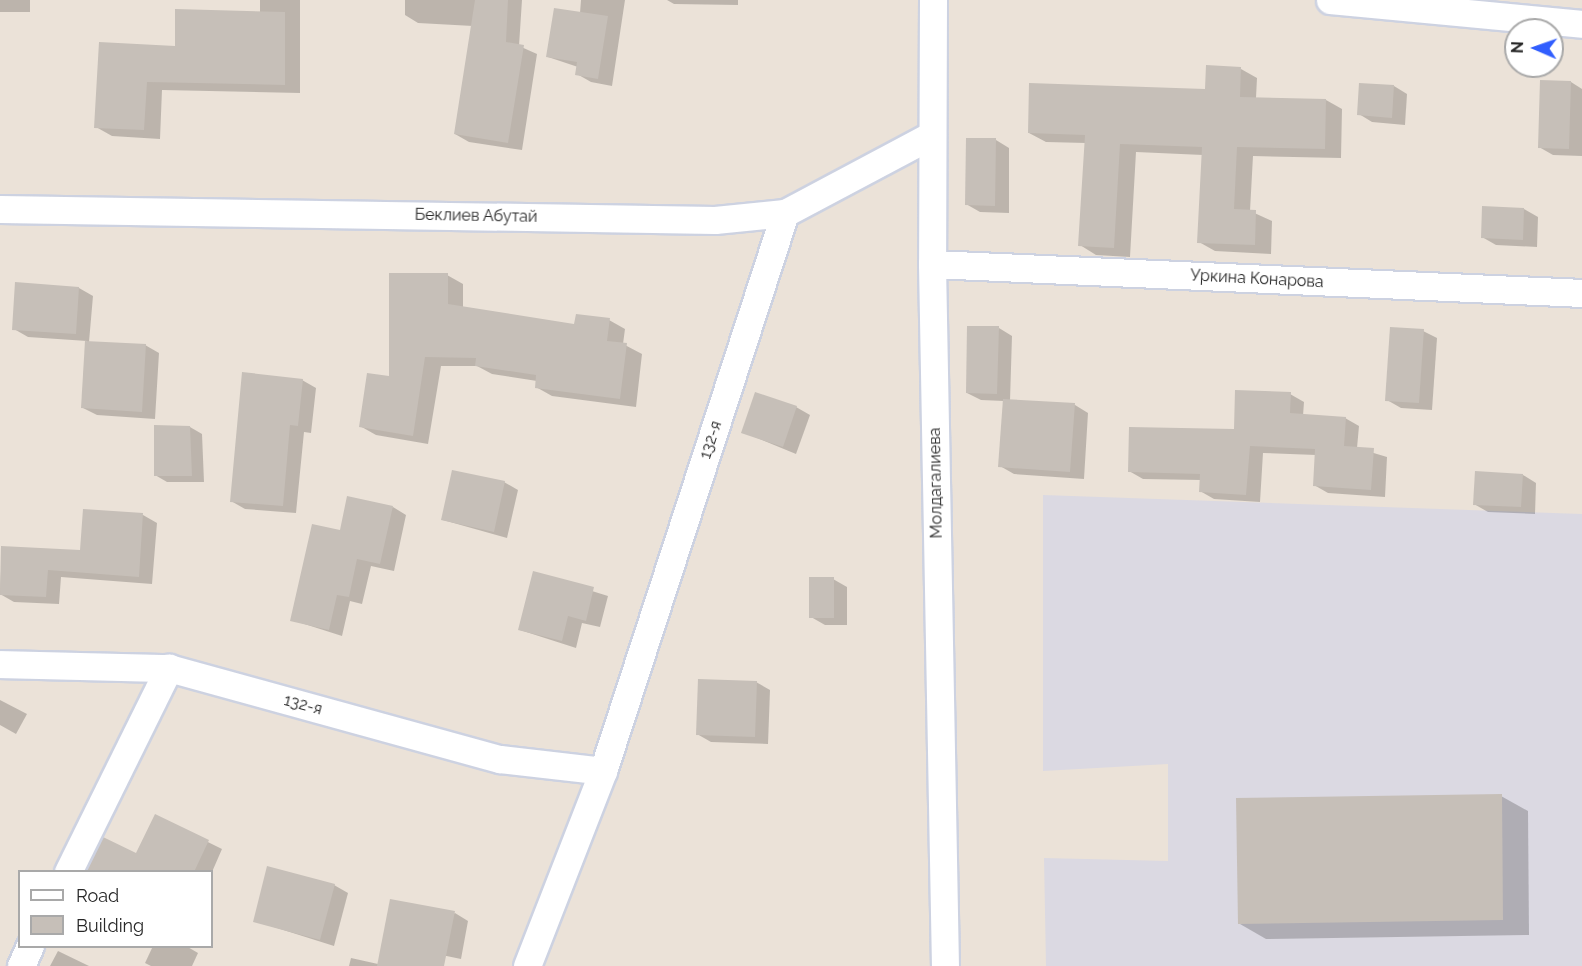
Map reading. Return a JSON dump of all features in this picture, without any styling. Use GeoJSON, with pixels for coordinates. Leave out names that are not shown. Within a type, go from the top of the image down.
{"type":"FeatureCollection","features":[{"type":"Feature","properties":{"kind":"street","name":"Молдагалиева"},"geometry":{"type":"LineString","coordinates":[[933,0],[932,264],[945,966]]}},
{"type":"Feature","properties":{"kind":"street"},"geometry":{"type":"LineString","coordinates":[[1330,0],[1582,24]]}},
{"type":"Feature","properties":{"kind":"street","name":"Беклиев Абутай"},"geometry":{"type":"LineString","coordinates":[[0,209],[716,220],[785,213],[932,135]]}},
{"type":"Feature","properties":{"kind":"street","name":"132-я"},"geometry":{"type":"LineString","coordinates":[[527,966],[603,771],[785,213]]}},
{"type":"Feature","properties":{"kind":"street","name":"Уркина Конарова"},"geometry":{"type":"LineString","coordinates":[[932,264],[1582,293]]}},
{"type":"Feature","properties":{"kind":"street","name":"132-я"},"geometry":{"type":"LineString","coordinates":[[0,663],[169,668],[500,759],[603,771]]}},
{"type":"Feature","properties":{"kind":"street"},"geometry":{"type":"LineString","coordinates":[[69,870],[169,668]]}},
{"type":"Feature","properties":{"kind":"street"},"geometry":{"type":"LineString","coordinates":[[21,966],[29,948]]}},
{"type":"Feature","properties":{"kind":"shaded area"},"geometry":{"type":"Polygon","coordinates":[[[1043,495],[1582,514],[1582,966],[1046,966],[1044,858],[1168,861],[1168,764],[1043,771],[1043,495]]]}},
{"type":"Feature","properties":{"kind":"building"},"geometry":{"type":"Polygon","coordinates":[[[475,0],[508,0],[506,42],[524,45],[508,143],[454,134],[475,0]]]}},
{"type":"Feature","properties":{"kind":"building"},"geometry":{"type":"Polygon","coordinates":[[[554,8],[608,16],[598,79],[575,75],[577,62],[546,57],[554,8]]]}},
{"type":"Feature","properties":{"kind":"building"},"geometry":{"type":"Polygon","coordinates":[[[175,9],[285,12],[285,85],[147,82],[144,130],[94,128],[99,42],[175,46],[175,9]]]}},
{"type":"Feature","properties":{"kind":"building"},"geometry":{"type":"Polygon","coordinates":[[[1206,65],[1241,67],[1240,97],[1326,99],[1325,149],[1237,147],[1234,209],[1256,210],[1255,245],[1197,243],[1202,147],[1120,144],[1114,248],[1078,246],[1085,135],[1028,133],[1029,83],[1205,89],[1206,65]]]}},
{"type":"Feature","properties":{"kind":"building"},"geometry":{"type":"Polygon","coordinates":[[[1540,80],[1571,81],[1569,149],[1538,148],[1540,80]]]}},
{"type":"Feature","properties":{"kind":"building"},"geometry":{"type":"Polygon","coordinates":[[[1359,83],[1394,85],[1392,118],[1357,115],[1359,83]]]}},
{"type":"Feature","properties":{"kind":"building"},"geometry":{"type":"Polygon","coordinates":[[[966,138],[996,138],[995,206],[965,205],[966,138]]]}},
{"type":"Feature","properties":{"kind":"building"},"geometry":{"type":"Polygon","coordinates":[[[1482,206],[1524,208],[1523,240],[1481,238],[1482,206]]]}},
{"type":"Feature","properties":{"kind":"building"},"geometry":{"type":"Polygon","coordinates":[[[389,273],[448,273],[448,304],[574,324],[576,314],[610,318],[607,341],[627,343],[620,399],[535,388],[536,375],[475,366],[476,358],[425,357],[413,436],[359,427],[367,373],[389,376],[389,273]]]}},
{"type":"Feature","properties":{"kind":"building"},"geometry":{"type":"Polygon","coordinates":[[[15,282],[79,287],[76,334],[12,330],[15,282]]]}},
{"type":"Feature","properties":{"kind":"building"},"geometry":{"type":"Polygon","coordinates":[[[967,326],[999,326],[997,394],[966,393],[967,326]]]}},
{"type":"Feature","properties":{"kind":"building"},"geometry":{"type":"Polygon","coordinates":[[[1390,327],[1424,329],[1419,403],[1385,401],[1390,327]]]}},
{"type":"Feature","properties":{"kind":"building"},"geometry":{"type":"Polygon","coordinates":[[[85,341],[146,344],[142,412],[81,408],[85,341]]]}},
{"type":"Feature","properties":{"kind":"building"},"geometry":{"type":"Polygon","coordinates":[[[242,372],[303,379],[298,426],[290,425],[283,506],[230,502],[242,372]]]}},
{"type":"Feature","properties":{"kind":"building"},"geometry":{"type":"Polygon","coordinates":[[[1235,390],[1291,392],[1290,413],[1346,417],[1344,446],[1374,448],[1371,490],[1313,486],[1315,449],[1250,446],[1246,495],[1199,492],[1200,474],[1128,472],[1129,427],[1234,429],[1235,390]]]}},
{"type":"Feature","properties":{"kind":"building"},"geometry":{"type":"Polygon","coordinates":[[[755,392],[797,406],[783,447],[741,433],[755,392]]]}},
{"type":"Feature","properties":{"kind":"building"},"geometry":{"type":"Polygon","coordinates":[[[1003,399],[1075,403],[1070,472],[998,467],[1003,399]]]}},
{"type":"Feature","properties":{"kind":"building"},"geometry":{"type":"Polygon","coordinates":[[[154,425],[190,426],[192,476],[154,476],[154,425]]]}},
{"type":"Feature","properties":{"kind":"building"},"geometry":{"type":"Polygon","coordinates":[[[452,470],[505,481],[494,532],[441,520],[452,470]]]}},
{"type":"Feature","properties":{"kind":"building"},"geometry":{"type":"Polygon","coordinates":[[[1475,471],[1523,474],[1521,507],[1473,505],[1475,471]]]}},
{"type":"Feature","properties":{"kind":"building"},"geometry":{"type":"Polygon","coordinates":[[[347,496],[393,506],[380,564],[357,559],[349,597],[337,595],[329,630],[290,621],[312,524],[340,530],[347,496]]]}},
{"type":"Feature","properties":{"kind":"building"},"geometry":{"type":"Polygon","coordinates":[[[83,509],[143,513],[139,577],[48,570],[46,597],[0,595],[1,546],[80,550],[83,509]]]}},
{"type":"Feature","properties":{"kind":"building"},"geometry":{"type":"Polygon","coordinates":[[[533,571],[594,587],[586,621],[568,616],[562,641],[518,630],[533,571]]]}},
{"type":"Feature","properties":{"kind":"building"},"geometry":{"type":"Polygon","coordinates":[[[809,577],[834,577],[834,618],[809,618],[809,577]]]}},
{"type":"Feature","properties":{"kind":"building"},"geometry":{"type":"Polygon","coordinates":[[[698,679],[757,681],[755,737],[696,735],[698,679]]]}},
{"type":"Feature","properties":{"kind":"building"},"geometry":{"type":"Polygon","coordinates":[[[1502,794],[1503,920],[1238,924],[1236,798],[1502,794]]]}},
{"type":"Feature","properties":{"kind":"building"},"geometry":{"type":"Polygon","coordinates":[[[155,814],[209,840],[195,870],[87,870],[103,837],[136,853],[155,814]]]}},
{"type":"Feature","properties":{"kind":"building"},"geometry":{"type":"Polygon","coordinates":[[[267,866],[335,884],[320,940],[253,922],[267,866]]]}},
{"type":"Feature","properties":{"kind":"building"},"geometry":{"type":"Polygon","coordinates":[[[390,899],[455,911],[444,966],[377,966],[390,899]]]}}]}
